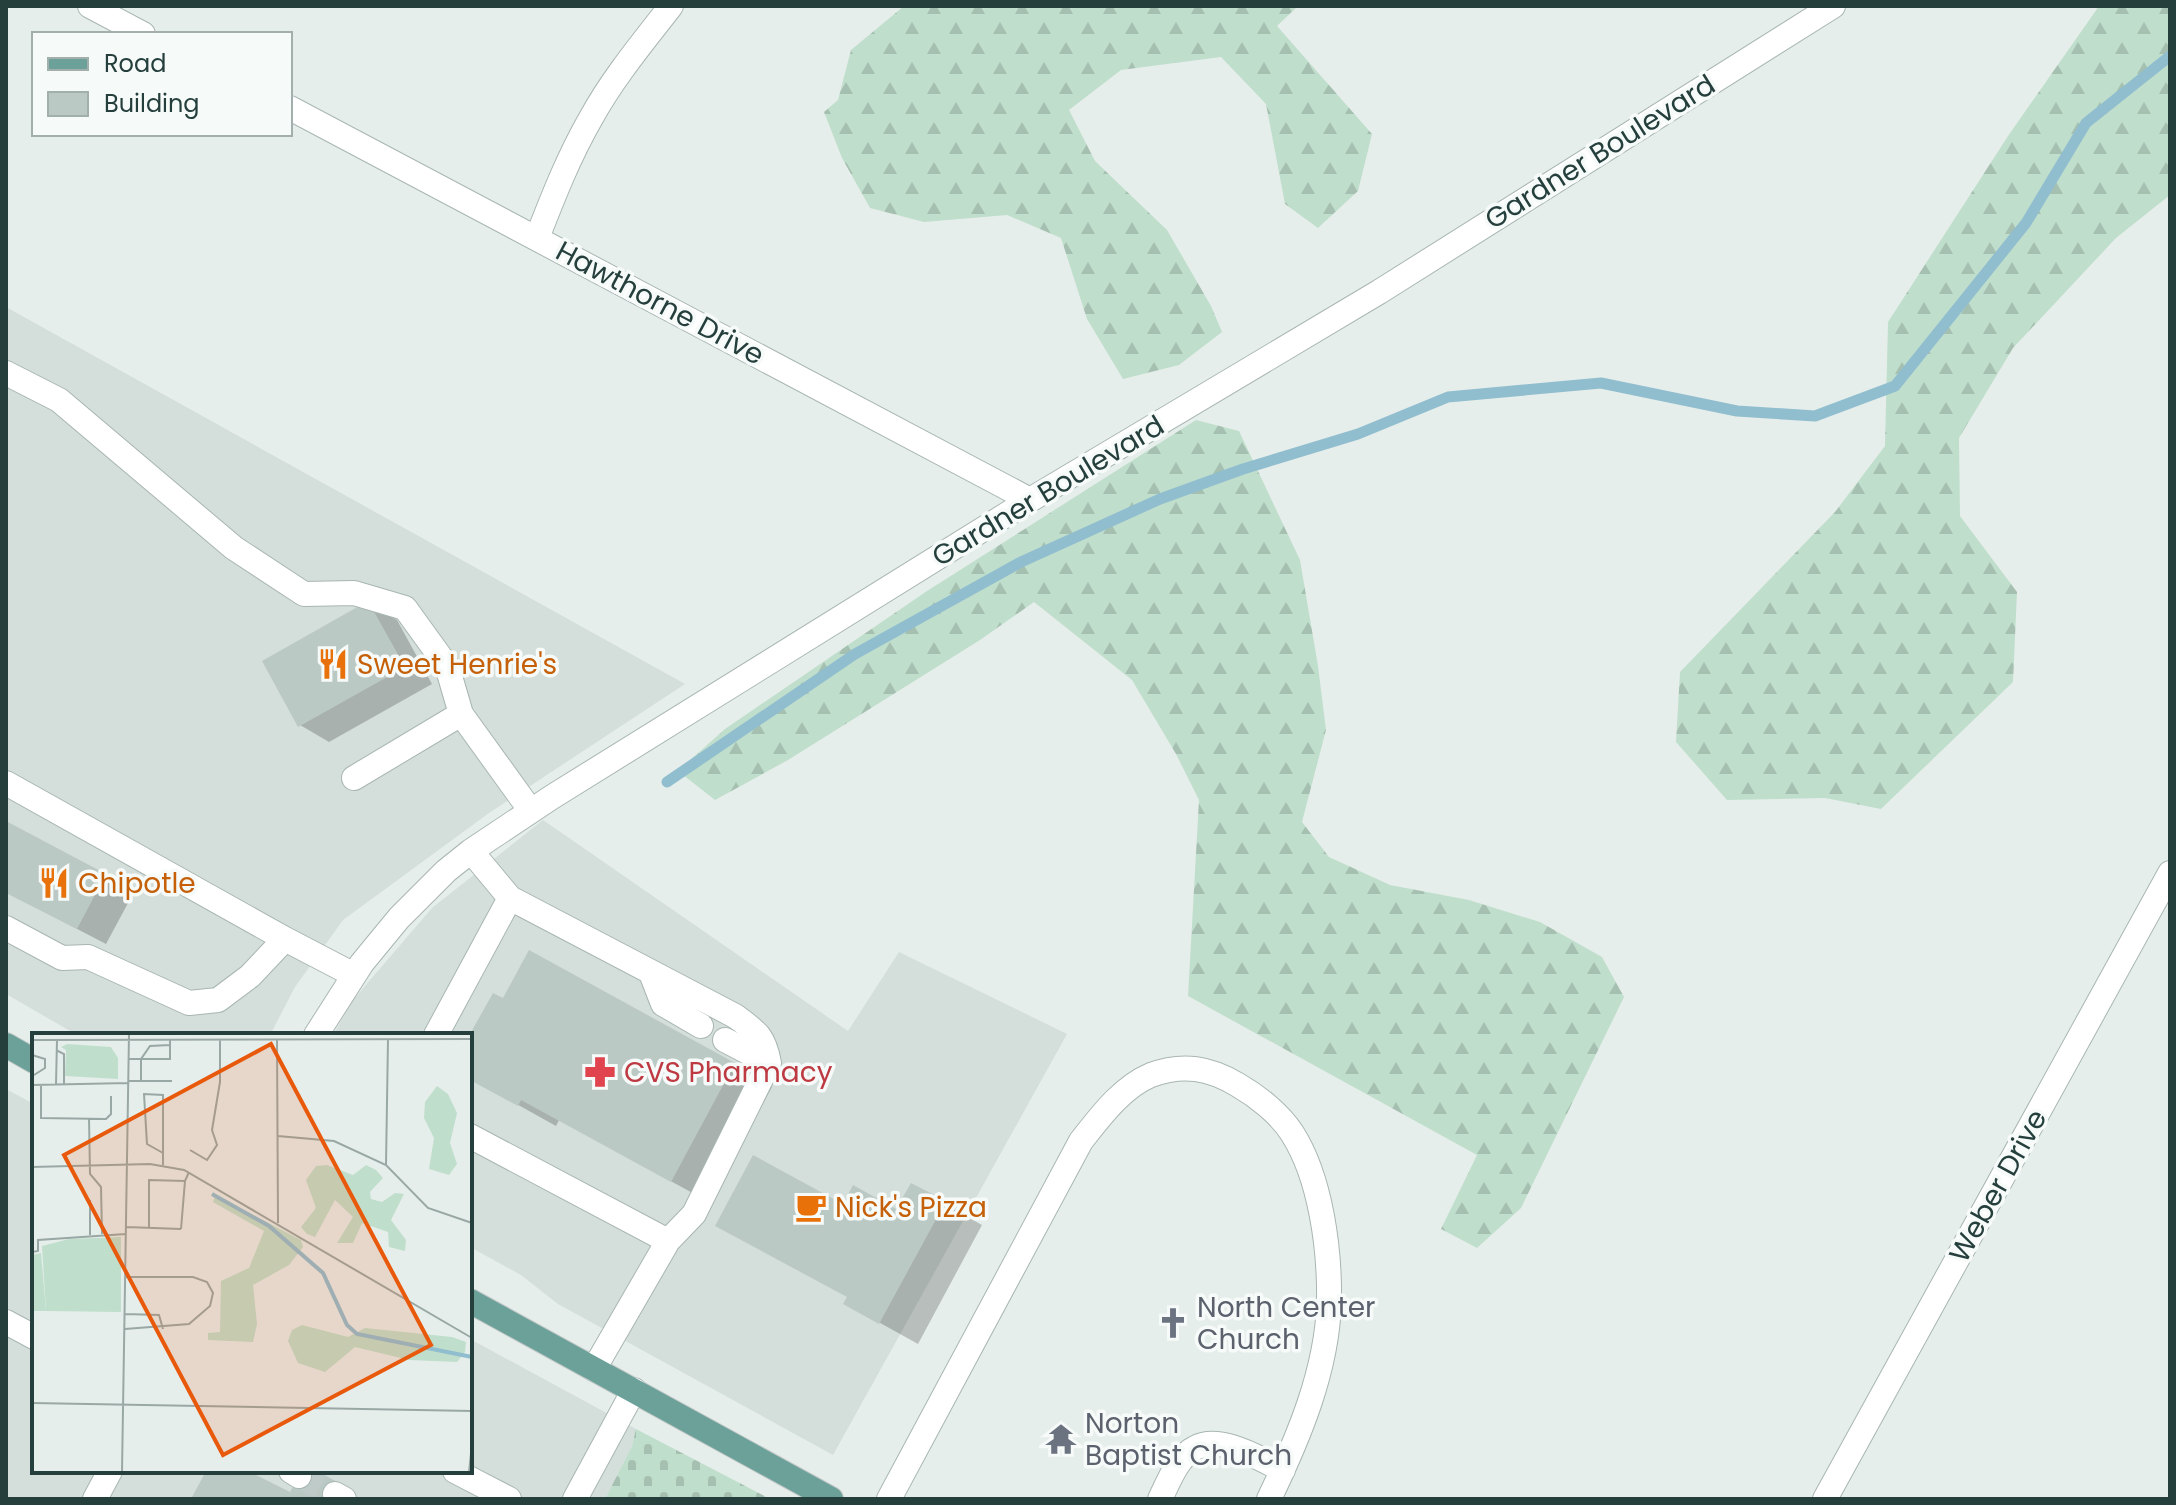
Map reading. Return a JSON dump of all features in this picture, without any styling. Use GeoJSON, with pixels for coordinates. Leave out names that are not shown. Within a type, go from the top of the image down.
{"type":"FeatureCollection","features":[{"type":"Feature","properties":{"kind":"main road"},"geometry":{"type":"LineString","coordinates":[[6,1045],[32,1060]]}},
{"type":"Feature","properties":{"kind":"main road"},"geometry":{"type":"LineString","coordinates":[[472,1302],[831,1499]]}},
{"type":"Feature","properties":{"kind":"street"},"geometry":{"type":"LineString","coordinates":[[90,6],[139,32]]}},
{"type":"Feature","properties":{"kind":"street"},"geometry":{"type":"LineString","coordinates":[[537,238],[563,173],[592,116],[671,6]]}},
{"type":"Feature","properties":{"kind":"street","name":"Gardner Boulevard"},"geometry":{"type":"LineString","coordinates":[[317,1033],[354,975],[399,918],[471,851],[1030,500],[1379,292],[1833,6]]}},
{"type":"Feature","properties":{"kind":"street","name":"Hawthorne Drive"},"geometry":{"type":"LineString","coordinates":[[292,109],[1030,500]]}},
{"type":"Feature","properties":{"kind":"street"},"geometry":{"type":"LineString","coordinates":[[6,373],[59,400],[234,548],[304,594],[354,593],[405,608],[447,666],[461,714],[531,811]]}},
{"type":"Feature","properties":{"kind":"street"},"geometry":{"type":"LineString","coordinates":[[354,778],[461,714]]}},
{"type":"Feature","properties":{"kind":"street"},"geometry":{"type":"LineString","coordinates":[[6,783],[354,975]]}},
{"type":"Feature","properties":{"kind":"street"},"geometry":{"type":"LineString","coordinates":[[471,851],[510,898],[735,1016],[765,1043],[769,1063],[694,1214],[668,1241],[594,1369]]}},
{"type":"Feature","properties":{"kind":"street","name":"Weber Drive"},"geometry":{"type":"LineString","coordinates":[[1825,1499],[2170,873]]}},
{"type":"Feature","properties":{"kind":"street"},"geometry":{"type":"LineString","coordinates":[[437,1033],[510,898]]}},
{"type":"Feature","properties":{"kind":"street"},"geometry":{"type":"LineString","coordinates":[[6,928],[62,958],[88,957],[189,1003],[218,1000],[250,976],[285,939]]}},
{"type":"Feature","properties":{"kind":"street"},"geometry":{"type":"LineString","coordinates":[[651,973],[663,1004],[701,1026]]}},
{"type":"Feature","properties":{"kind":"street"},"geometry":{"type":"LineString","coordinates":[[725,1040],[769,1063]]}},
{"type":"Feature","properties":{"kind":"street"},"geometry":{"type":"LineString","coordinates":[[889,1499],[1081,1141],[1114,1101],[1149,1076],[1187,1067],[1226,1078],[1255,1095],[1292,1132],[1315,1185],[1328,1261],[1329,1306],[1322,1356],[1297,1441],[1269,1499]]}},
{"type":"Feature","properties":{"kind":"street"},"geometry":{"type":"LineString","coordinates":[[472,1137],[668,1241]]}},
{"type":"Feature","properties":{"kind":"street"},"geometry":{"type":"LineString","coordinates":[[6,1322],[32,1334]]}},
{"type":"Feature","properties":{"kind":"street"},"geometry":{"type":"LineString","coordinates":[[575,1499],[634,1390]]}},
{"type":"Feature","properties":{"kind":"street"},"geometry":{"type":"LineString","coordinates":[[1160,1499],[1180,1462],[1195,1447],[1221,1444],[1244,1450],[1283,1470]]}},
{"type":"Feature","properties":{"kind":"street"},"geometry":{"type":"LineString","coordinates":[[95,1499],[109,1473]]}},
{"type":"Feature","properties":{"kind":"street"},"geometry":{"type":"LineString","coordinates":[[459,1473],[509,1499]]}},
{"type":"Feature","properties":{"kind":"shaded area"},"geometry":{"type":"Polygon","coordinates":[[[6,307],[685,684],[489,813],[343,920],[295,987],[271,1033],[74,1033],[6,994],[6,307]]]}},
{"type":"Feature","properties":{"kind":"shaded area"},"geometry":{"type":"Polygon","coordinates":[[[543,820],[848,1031],[899,952],[1067,1034],[833,1455],[558,1304],[521,1275],[472,1248],[472,1033],[334,1033],[353,1000],[432,908],[543,820]]]}},
{"type":"Feature","properties":{"kind":"shaded area"},"geometry":{"type":"Polygon","coordinates":[[[6,1089],[32,1103],[32,1473],[472,1473],[472,1340],[636,1429],[632,1446],[605,1499],[6,1499],[6,1089]]]}},
{"type":"Feature","properties":{"kind":"green space"},"geometry":{"type":"Polygon","coordinates":[[[904,6],[1298,6],[1277,26],[1372,134],[1358,191],[1318,228],[1285,204],[1266,104],[1221,57],[1121,70],[1069,110],[1095,161],[1167,230],[1211,306],[1222,332],[1179,365],[1123,379],[1087,319],[1061,238],[1007,215],[924,222],[870,208],[842,158],[824,112],[838,100],[851,50],[904,6]]]}},
{"type":"Feature","properties":{"kind":"green space"},"geometry":{"type":"Polygon","coordinates":[[[2099,6],[2170,6],[2170,195],[2116,238],[2013,348],[1959,438],[1960,516],[2017,592],[2013,682],[1881,809],[1825,798],[1727,800],[1676,742],[1680,672],[1835,512],[1885,446],[1888,322],[2008,136],[2099,6]]]}},
{"type":"Feature","properties":{"kind":"green space"},"geometry":{"type":"Polygon","coordinates":[[[1196,420],[1239,431],[1300,560],[1326,730],[1302,822],[1329,857],[1390,885],[1469,900],[1540,922],[1602,957],[1624,997],[1521,1208],[1477,1248],[1441,1229],[1477,1155],[1188,996],[1199,800],[1132,680],[1034,602],[980,640],[788,760],[715,800],[678,771],[725,729],[927,591],[1196,420]]]}},
{"type":"Feature","properties":{"kind":"green space"},"geometry":{"type":"Polygon","coordinates":[[[636,1429],[770,1499],[605,1499],[632,1446],[636,1429]]]}},
{"type":"Feature","properties":{"kind":"building","name":"Sweet Henrie's"},"geometry":{"type":"Polygon","coordinates":[[[368,601],[405,667],[298,727],[262,661],[368,601]]]}},
{"type":"Feature","properties":{"kind":"building","name":"Chipotle"},"geometry":{"type":"Polygon","coordinates":[[[6,821],[106,874],[77,929],[6,893],[6,821]]]}},
{"type":"Feature","properties":{"kind":"building","name":"CVS Pharmacy"},"geometry":{"type":"Polygon","coordinates":[[[529,950],[735,1063],[671,1182],[521,1100],[518,1106],[472,1081],[471,1033],[493,993],[503,998],[529,950]]]}},
{"type":"Feature","properties":{"kind":"building"},"geometry":{"type":"Polygon","coordinates":[[[753,1155],[843,1204],[853,1185],[896,1209],[911,1183],[946,1201],[879,1324],[843,1304],[847,1297],[715,1226],[753,1155]]]}},
{"type":"Feature","properties":{"kind":"building"},"geometry":{"type":"Polygon","coordinates":[[[205,1473],[252,1473],[290,1492],[301,1473],[321,1473],[341,1484],[333,1499],[191,1499],[205,1473]]]}},
{"type":"Feature","properties":{"kind":"waterway"},"geometry":{"type":"LineString","coordinates":[[667,782],[855,654],[1021,562],[1160,499],[1243,469],[1358,434],[1448,397],[1601,383],[1737,411],[1815,416],[1895,386],[2026,223],[2086,123],[2170,56]]}},
{"type":"Feature","properties":{"kind":"tunnel"},"geometry":{"type":"LineString","coordinates":[[299,1476],[335,1494]]}},
{"type":"Feature","properties":{"kind":"place","name":"Sweet Henrie's"},"geometry":{"type":"Point","coordinates":[333,664]}},
{"type":"Feature","properties":{"kind":"place","name":"Chipotle"},"geometry":{"type":"Point","coordinates":[54,883]}},
{"type":"Feature","properties":{"kind":"place","name":"CVS Pharmacy"},"geometry":{"type":"Point","coordinates":[600,1072]}},
{"type":"Feature","properties":{"kind":"place","name":"Nick's Pizza"},"geometry":{"type":"Point","coordinates":[811,1207]}},
{"type":"Feature","properties":{"kind":"place","name":"North Center Church"},"geometry":{"type":"Point","coordinates":[1173,1323]}},
{"type":"Feature","properties":{"kind":"place","name":"Norton Baptist Church"},"geometry":{"type":"Point","coordinates":[1061,1439]}}]}
